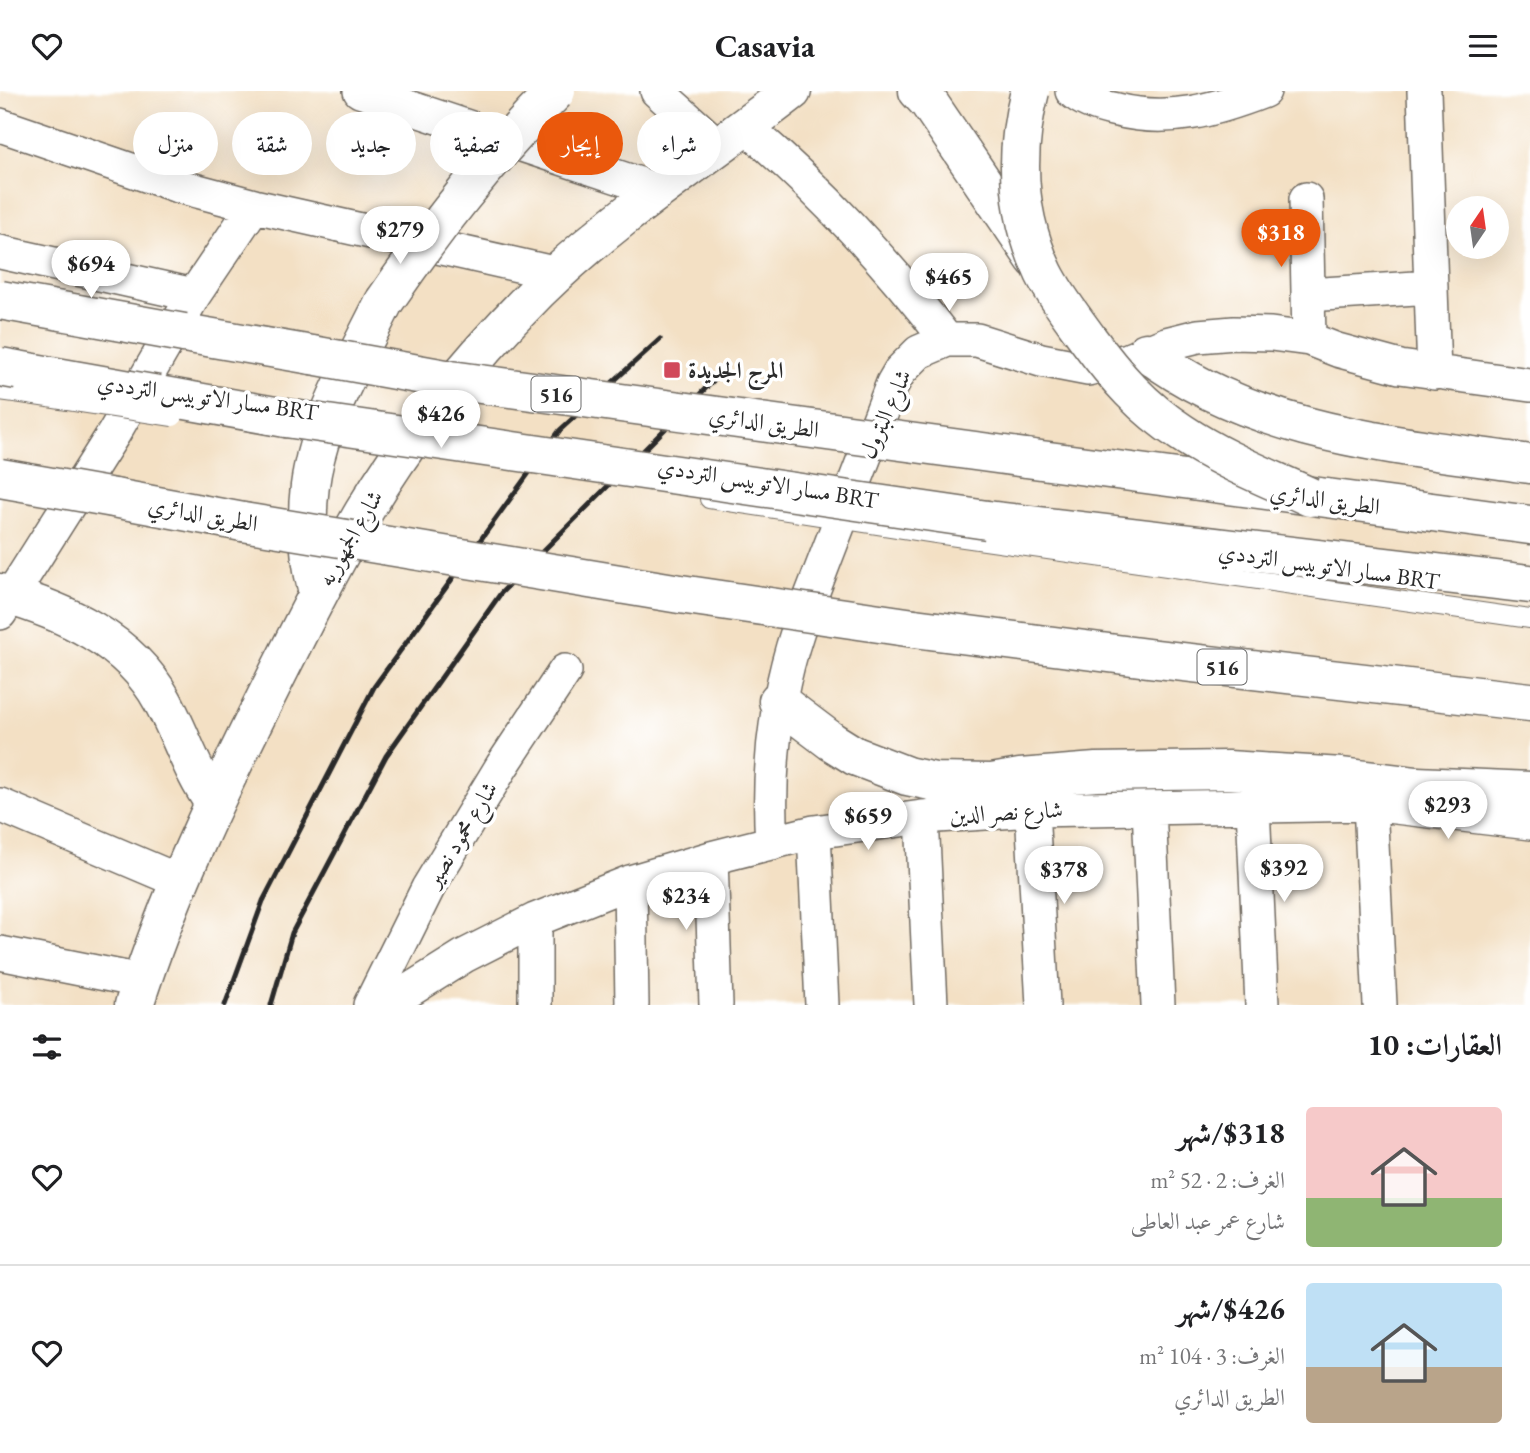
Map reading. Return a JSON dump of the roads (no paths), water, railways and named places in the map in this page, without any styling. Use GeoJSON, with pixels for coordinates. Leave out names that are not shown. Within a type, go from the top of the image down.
{"type":"FeatureCollection","features":[{"type":"Feature","properties":{"kind":"main road"},"geometry":{"type":"LineString","coordinates":[[318,593],[310,563],[307,500],[319,440],[331,411],[384,302],[450,209],[556,91]]}},
{"type":"Feature","properties":{"kind":"main road","name":"شارع الجمهوريه"},"geometry":{"type":"LineString","coordinates":[[138,993],[179,881],[214,801],[318,593],[364,512],[416,433],[474,360],[558,274],[608,228],[792,91]]}},
{"type":"Feature","properties":{"kind":"main road"},"geometry":{"type":"LineString","coordinates":[[918,91],[929,103],[1061,301],[1113,373],[1156,414],[1205,448],[1310,497]]}},
{"type":"Feature","properties":{"kind":"main road"},"geometry":{"type":"LineString","coordinates":[[1030,91],[1022,121],[1019,184],[1027,226],[1045,274]]}},
{"type":"Feature","properties":{"kind":"main road","name":"الطريق الدائري"},"geometry":{"type":"LineString","coordinates":[[0,300],[451,380],[1530,525]]}},
{"type":"Feature","properties":{"kind":"main road"},"geometry":{"type":"LineString","coordinates":[[1146,352],[1201,388],[1280,418],[1334,433],[1387,443],[1530,464]]}},
{"type":"Feature","properties":{"kind":"main road"},"geometry":{"type":"LineString","coordinates":[[11,381],[286,418],[987,520],[1530,584]]}},
{"type":"Feature","properties":{"kind":"main road","name":"الطريق الدائري"},"geometry":{"type":"LineString","coordinates":[[0,478],[447,557],[680,594],[1148,658],[1530,702]]}},
{"type":"Feature","properties":{"kind":"main road"},"geometry":{"type":"LineString","coordinates":[[4,601],[77,623],[109,639],[136,663],[162,699],[196,774],[214,801]]}},
{"type":"Feature","properties":{"kind":"main road"},"geometry":{"type":"LineString","coordinates":[[778,701],[855,756],[897,773],[935,782],[992,783],[1096,772],[1228,770],[1331,776],[1417,786],[1530,822]]}},
{"type":"Feature","properties":{"kind":"street"},"geometry":{"type":"LineString","coordinates":[[360,91],[657,190]]}},
{"type":"Feature","properties":{"kind":"street"},"geometry":{"type":"LineString","coordinates":[[657,91],[732,136],[839,213],[877,253],[947,340]]}},
{"type":"Feature","properties":{"kind":"street"},"geometry":{"type":"LineString","coordinates":[[1076,92],[1103,107],[1134,115],[1166,117],[1226,106],[1264,91]]}},
{"type":"Feature","properties":{"kind":"street"},"geometry":{"type":"LineString","coordinates":[[1424,91],[1434,373]]}},
{"type":"Feature","properties":{"kind":"street"},"geometry":{"type":"LineString","coordinates":[[0,125],[175,185],[254,206],[558,274]]}},
{"type":"Feature","properties":{"kind":"street"},"geometry":{"type":"LineString","coordinates":[[1306,199],[1309,339]]}},
{"type":"Feature","properties":{"kind":"street"},"geometry":{"type":"LineString","coordinates":[[4,601],[114,433],[194,295],[254,206]]}},
{"type":"Feature","properties":{"kind":"street"},"geometry":{"type":"LineString","coordinates":[[0,252],[194,295]]}},
{"type":"Feature","properties":{"kind":"street"},"geometry":{"type":"LineString","coordinates":[[1308,295],[1431,287]]}},
{"type":"Feature","properties":{"kind":"street","name":"شارع البترول"},"geometry":{"type":"LineString","coordinates":[[772,843],[770,772],[778,701],[798,630],[893,383],[900,371],[919,352],[947,340],[977,340],[1041,360],[1088,369],[1119,363],[1198,335],[1271,334],[1309,339],[1366,359],[1434,373],[1530,385]]}},
{"type":"Feature","properties":{"kind":"street","name":"شارع محمود نصير"},"geometry":{"type":"LineString","coordinates":[[370,1005],[428,888],[502,766],[565,671]]}},
{"type":"Feature","properties":{"kind":"street"},"geometry":{"type":"LineString","coordinates":[[1370,804],[1380,1005]]}},
{"type":"Feature","properties":{"kind":"street","name":"شارع نصر الدين"},"geometry":{"type":"LineString","coordinates":[[386,1005],[464,956],[535,920],[630,882],[814,832],[922,817],[1031,810],[1370,804],[1530,822]]}},
{"type":"Feature","properties":{"kind":"street"},"geometry":{"type":"LineString","coordinates":[[0,805],[179,881]]}},
{"type":"Feature","properties":{"kind":"street"},"geometry":{"type":"LineString","coordinates":[[1253,806],[1262,1005]]}},
{"type":"Feature","properties":{"kind":"street"},"geometry":{"type":"LineString","coordinates":[[1149,808],[1158,1005]]}},
{"type":"Feature","properties":{"kind":"street"},"geometry":{"type":"LineString","coordinates":[[1031,810],[1042,1005]]}},
{"type":"Feature","properties":{"kind":"street"},"geometry":{"type":"LineString","coordinates":[[922,817],[931,1005]]}},
{"type":"Feature","properties":{"kind":"street"},"geometry":{"type":"LineString","coordinates":[[814,832],[822,1005]]}},
{"type":"Feature","properties":{"kind":"street"},"geometry":{"type":"LineString","coordinates":[[711,858],[716,1005]]}},
{"type":"Feature","properties":{"kind":"street"},"geometry":{"type":"LineString","coordinates":[[630,882],[632,1005]]}},
{"type":"Feature","properties":{"kind":"street"},"geometry":{"type":"LineString","coordinates":[[535,920],[535,1005]]}},
{"type":"Feature","properties":{"kind":"street"},"geometry":{"type":"LineString","coordinates":[[0,953],[138,993]]}},
{"type":"Feature","properties":{"kind":"lane","name":"مسار الاتوبيس الترددي BRT"},"geometry":{"type":"LineString","coordinates":[[0,391],[11,381],[179,418]]}},
{"type":"Feature","properties":{"kind":"lane","name":"مسار الاتوبيس الترددي BRT"},"geometry":{"type":"LineString","coordinates":[[214,423],[542,473]]}},
{"type":"Feature","properties":{"kind":"lane","name":"مسار الاتوبيس الترددي BRT"},"geometry":{"type":"LineString","coordinates":[[691,496],[1530,619]]}},
{"type":"Feature","properties":{"kind":"railway"},"geometry":{"type":"LineString","coordinates":[[225,1005],[263,901],[374,687],[560,430],[660,339]]}},
{"type":"Feature","properties":{"kind":"railway"},"geometry":{"type":"LineString","coordinates":[[271,1005],[292,933],[386,756],[501,593],[713,381]]}},
{"type":"Feature","properties":{"kind":"place","name":"المرج الجديدة"},"geometry":{"type":"Point","coordinates":[672,370]}}]}
